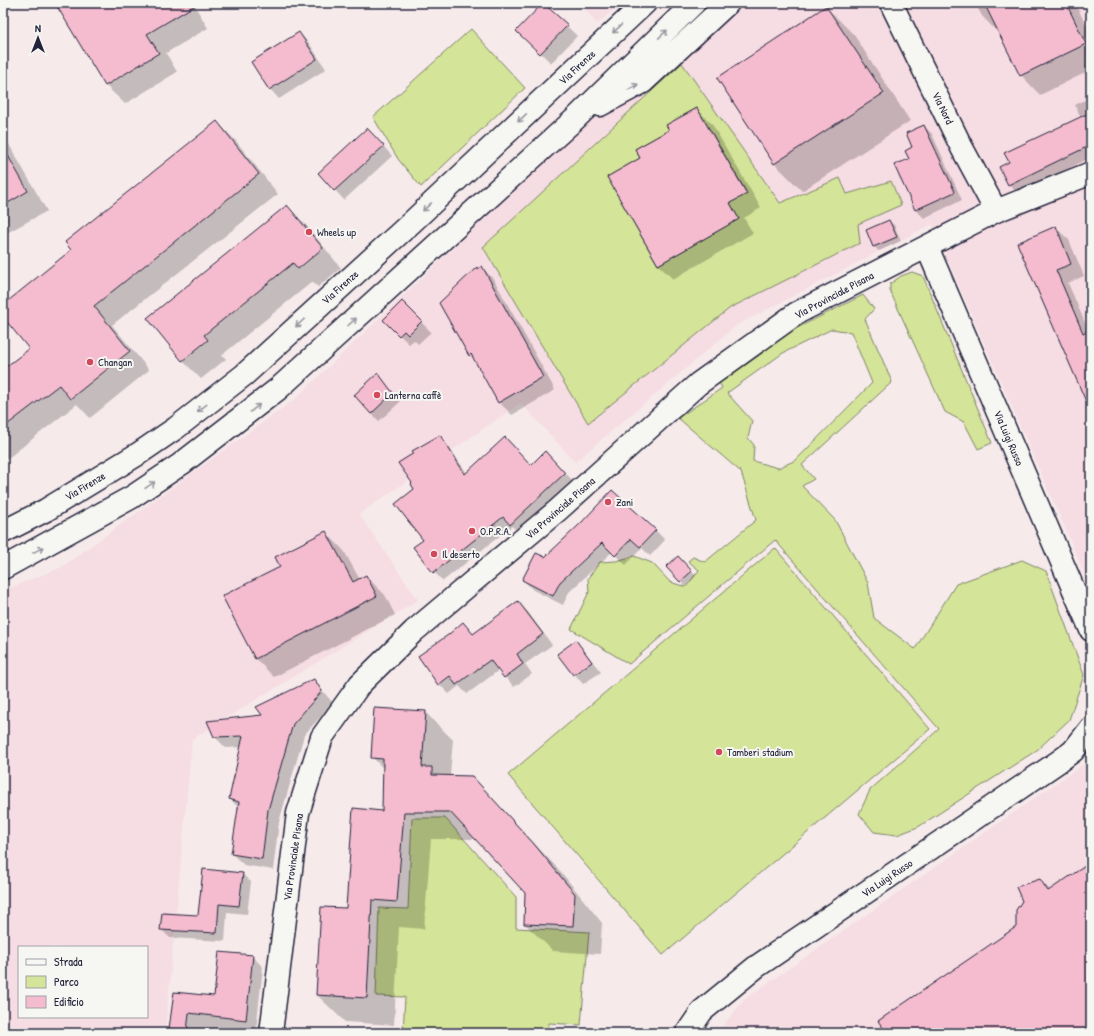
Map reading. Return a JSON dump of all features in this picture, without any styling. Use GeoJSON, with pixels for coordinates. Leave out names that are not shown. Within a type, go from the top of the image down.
{"type":"FeatureCollection","features":[{"type":"Feature","properties":{"kind":"street","name":"Via Firenze"},"geometry":{"type":"LineString","coordinates":[[3,532],[46,510],[138,454],[176,428],[244,375],[412,222],[646,3]]}},
{"type":"Feature","properties":{"kind":"street"},"geometry":{"type":"LineString","coordinates":[[3,568],[132,497],[181,464],[230,428],[282,385],[575,120],[694,3]]}},
{"type":"Feature","properties":{"kind":"street"},"geometry":{"type":"LineString","coordinates":[[575,120],[643,82],[728,3]]}},
{"type":"Feature","properties":{"kind":"street","name":"Via Nord"},"geometry":{"type":"LineString","coordinates":[[891,3],[962,148],[996,212]]}},
{"type":"Feature","properties":{"kind":"street","name":"Via Provinciale Pisana"},"geometry":{"type":"LineString","coordinates":[[271,1033],[298,813],[322,738],[360,684],[414,631],[558,510],[698,384],[797,313],[996,212],[1091,173]]}},
{"type":"Feature","properties":{"kind":"street","name":"Via Luigi Russo"},"geometry":{"type":"LineString","coordinates":[[927,247],[1091,630]]}},
{"type":"Feature","properties":{"kind":"street","name":"Via Luigi Russo"},"geometry":{"type":"LineString","coordinates":[[687,1033],[702,1011],[756,967],[1058,762],[1073,751],[1091,728]]}},
{"type":"Feature","properties":{"kind":"shaded area"},"geometry":{"type":"Polygon","coordinates":[[[581,3],[621,3],[597,24],[581,3]]]}},
{"type":"Feature","properties":{"kind":"shaded area"},"geometry":{"type":"Polygon","coordinates":[[[710,3],[1091,3],[1091,592],[1077,556],[932,224],[737,325],[575,462],[521,403],[359,514],[418,600],[192,739],[165,1033],[3,1033],[3,591],[62,567],[294,400],[710,3]]]}},
{"type":"Feature","properties":{"kind":"shaded area"},"geometry":{"type":"Polygon","coordinates":[[[1091,759],[1091,1033],[717,1033],[745,999],[1091,759]]]}},
{"type":"Feature","properties":{"kind":"green space"},"geometry":{"type":"Polygon","coordinates":[[[471,29],[525,88],[421,187],[398,159],[373,117],[471,29]]]}},
{"type":"Feature","properties":{"kind":"green space"},"geometry":{"type":"Polygon","coordinates":[[[682,63],[780,203],[840,178],[847,194],[891,181],[901,205],[858,224],[860,243],[730,308],[588,423],[483,247],[682,63]],[[697,108],[667,125],[669,130],[635,149],[640,158],[607,177],[658,265],[739,219],[730,203],[747,193],[697,108]]]}},
{"type":"Feature","properties":{"kind":"green space"},"geometry":{"type":"Polygon","coordinates":[[[912,272],[923,276],[992,443],[978,449],[964,422],[945,412],[890,291],[890,284],[901,276],[912,272]]]}},
{"type":"Feature","properties":{"kind":"green space"},"geometry":{"type":"Polygon","coordinates":[[[863,295],[874,309],[865,319],[892,382],[802,465],[814,479],[802,486],[835,520],[868,583],[874,618],[915,649],[956,584],[1022,560],[1046,571],[1084,675],[1069,720],[1037,750],[918,827],[897,835],[874,832],[859,814],[870,790],[939,729],[775,540],[629,664],[571,629],[589,592],[588,578],[600,562],[616,561],[634,556],[652,563],[670,582],[686,587],[699,570],[688,561],[693,557],[705,562],[756,520],[741,472],[678,418],[722,388],[719,382],[773,340],[863,295]],[[832,329],[783,353],[727,393],[752,421],[748,438],[754,445],[753,461],[778,468],[796,460],[872,383],[851,332],[832,329]]]}},
{"type":"Feature","properties":{"kind":"green space","name":"Tamberi stadium"},"geometry":{"type":"Polygon","coordinates":[[[775,548],[930,729],[663,955],[508,775],[775,548]]]}},
{"type":"Feature","properties":{"kind":"green space"},"geometry":{"type":"Polygon","coordinates":[[[412,818],[445,818],[516,897],[516,928],[589,932],[581,1025],[549,1023],[548,1033],[403,1033],[405,997],[376,996],[379,908],[408,909],[412,818]]]}},
{"type":"Feature","properties":{"kind":"building"},"geometry":{"type":"Polygon","coordinates":[[[55,3],[199,3],[147,34],[159,53],[105,86],[55,3]]]}},
{"type":"Feature","properties":{"kind":"building"},"geometry":{"type":"Polygon","coordinates":[[[543,3],[568,25],[540,54],[516,31],[543,3]]]}},
{"type":"Feature","properties":{"kind":"building"},"geometry":{"type":"Polygon","coordinates":[[[984,3],[1066,3],[1086,44],[1020,76],[984,3]]]}},
{"type":"Feature","properties":{"kind":"building"},"geometry":{"type":"Polygon","coordinates":[[[826,6],[884,93],[774,164],[717,78],[826,6]]]}},
{"type":"Feature","properties":{"kind":"building"},"geometry":{"type":"Polygon","coordinates":[[[299,32],[317,59],[269,90],[251,62],[299,32]]]}},
{"type":"Feature","properties":{"kind":"building"},"geometry":{"type":"Polygon","coordinates":[[[697,108],[747,194],[730,203],[739,219],[658,265],[607,177],[640,158],[635,149],[669,130],[666,125],[697,108]]]}},
{"type":"Feature","properties":{"kind":"building"},"geometry":{"type":"Polygon","coordinates":[[[1091,112],[1091,145],[1008,185],[999,167],[1009,162],[1004,153],[1091,112]]]}},
{"type":"Feature","properties":{"kind":"building"},"geometry":{"type":"Polygon","coordinates":[[[217,121],[259,174],[94,306],[130,351],[70,399],[59,385],[3,428],[3,369],[29,349],[3,317],[3,305],[71,250],[65,242],[217,121]]]}},
{"type":"Feature","properties":{"kind":"building"},"geometry":{"type":"Polygon","coordinates":[[[924,125],[955,192],[915,210],[894,165],[909,159],[905,151],[912,147],[906,133],[924,125]]]}},
{"type":"Feature","properties":{"kind":"building"},"geometry":{"type":"Polygon","coordinates":[[[367,128],[384,146],[334,191],[318,173],[367,128]]]}},
{"type":"Feature","properties":{"kind":"building"},"geometry":{"type":"Polygon","coordinates":[[[3,147],[28,191],[3,206],[3,147]]]}},
{"type":"Feature","properties":{"kind":"building"},"geometry":{"type":"Polygon","coordinates":[[[287,205],[323,248],[298,269],[293,263],[204,335],[208,340],[182,361],[147,318],[287,205]]]}},
{"type":"Feature","properties":{"kind":"building"},"geometry":{"type":"Polygon","coordinates":[[[889,220],[897,237],[873,247],[866,230],[889,220]]]}},
{"type":"Feature","properties":{"kind":"building"},"geometry":{"type":"Polygon","coordinates":[[[1056,226],[1071,264],[1056,270],[1083,333],[1091,330],[1091,413],[1017,243],[1056,226]]]}},
{"type":"Feature","properties":{"kind":"building"},"geometry":{"type":"Polygon","coordinates":[[[482,266],[543,377],[498,403],[471,354],[469,356],[439,303],[477,267],[478,269],[482,266]]]}},
{"type":"Feature","properties":{"kind":"building"},"geometry":{"type":"Polygon","coordinates":[[[402,301],[422,321],[408,335],[404,331],[399,336],[383,320],[402,301]]]}},
{"type":"Feature","properties":{"kind":"building"},"geometry":{"type":"Polygon","coordinates":[[[378,373],[393,393],[371,414],[354,395],[378,373]]]}},
{"type":"Feature","properties":{"kind":"building"},"geometry":{"type":"Polygon","coordinates":[[[440,435],[465,474],[505,437],[531,465],[545,451],[565,473],[510,525],[503,517],[433,573],[413,547],[423,540],[395,504],[414,489],[411,484],[412,483],[398,463],[414,453],[412,451],[440,435]]]}},
{"type":"Feature","properties":{"kind":"building"},"geometry":{"type":"Polygon","coordinates":[[[612,490],[656,530],[640,547],[631,539],[615,556],[602,543],[560,582],[553,596],[522,580],[536,553],[545,557],[581,523],[612,490]]]}},
{"type":"Feature","properties":{"kind":"building"},"geometry":{"type":"Polygon","coordinates":[[[326,531],[353,582],[366,575],[377,596],[255,659],[222,596],[280,567],[275,557],[326,531]]]}},
{"type":"Feature","properties":{"kind":"building"},"geometry":{"type":"Polygon","coordinates":[[[678,556],[692,571],[680,582],[666,567],[678,556]]]}},
{"type":"Feature","properties":{"kind":"building"},"geometry":{"type":"Polygon","coordinates":[[[518,601],[543,634],[517,654],[523,664],[504,678],[490,660],[456,685],[450,676],[438,685],[418,656],[448,635],[463,622],[473,634],[518,601]]]}},
{"type":"Feature","properties":{"kind":"building"},"geometry":{"type":"Polygon","coordinates":[[[576,640],[592,662],[573,675],[557,654],[576,640]]]}},
{"type":"Feature","properties":{"kind":"building"},"geometry":{"type":"Polygon","coordinates":[[[314,679],[322,691],[293,724],[268,810],[262,859],[231,854],[239,802],[229,799],[243,736],[214,737],[207,721],[262,715],[256,707],[314,679]]]}},
{"type":"Feature","properties":{"kind":"building"},"geometry":{"type":"Polygon","coordinates":[[[374,708],[426,711],[422,767],[432,767],[432,775],[472,776],[534,844],[575,894],[573,926],[524,924],[525,893],[450,812],[404,812],[397,902],[372,900],[367,998],[316,995],[321,907],[346,908],[353,808],[382,811],[383,759],[371,758],[374,708]]]}},
{"type":"Feature","properties":{"kind":"building"},"geometry":{"type":"Polygon","coordinates":[[[1091,862],[1091,1033],[887,1033],[878,1021],[1016,927],[1016,910],[1022,901],[1016,887],[1040,879],[1048,891],[1091,862]]]}},
{"type":"Feature","properties":{"kind":"building"},"geometry":{"type":"Polygon","coordinates":[[[203,869],[243,873],[239,906],[219,904],[217,933],[160,930],[162,913],[198,915],[203,869]]]}},
{"type":"Feature","properties":{"kind":"building"},"geometry":{"type":"Polygon","coordinates":[[[219,952],[253,955],[246,1020],[189,1013],[187,1031],[169,1029],[174,992],[214,996],[219,952]]]}},
{"type":"Feature","properties":{"kind":"place","name":"Wheels up"},"geometry":{"type":"Point","coordinates":[309,232]}},
{"type":"Feature","properties":{"kind":"place","name":"Changan"},"geometry":{"type":"Point","coordinates":[90,362]}},
{"type":"Feature","properties":{"kind":"place","name":"Lanterna caffè"},"geometry":{"type":"Point","coordinates":[377,395]}},
{"type":"Feature","properties":{"kind":"place","name":"Zani"},"geometry":{"type":"Point","coordinates":[608,502]}},
{"type":"Feature","properties":{"kind":"place","name":"O.P.R.A."},"geometry":{"type":"Point","coordinates":[472,531]}},
{"type":"Feature","properties":{"kind":"place","name":"Il deserto"},"geometry":{"type":"Point","coordinates":[434,554]}},
{"type":"Feature","properties":{"kind":"place","name":"Tamberi stadium"},"geometry":{"type":"Point","coordinates":[719,752]}}]}
